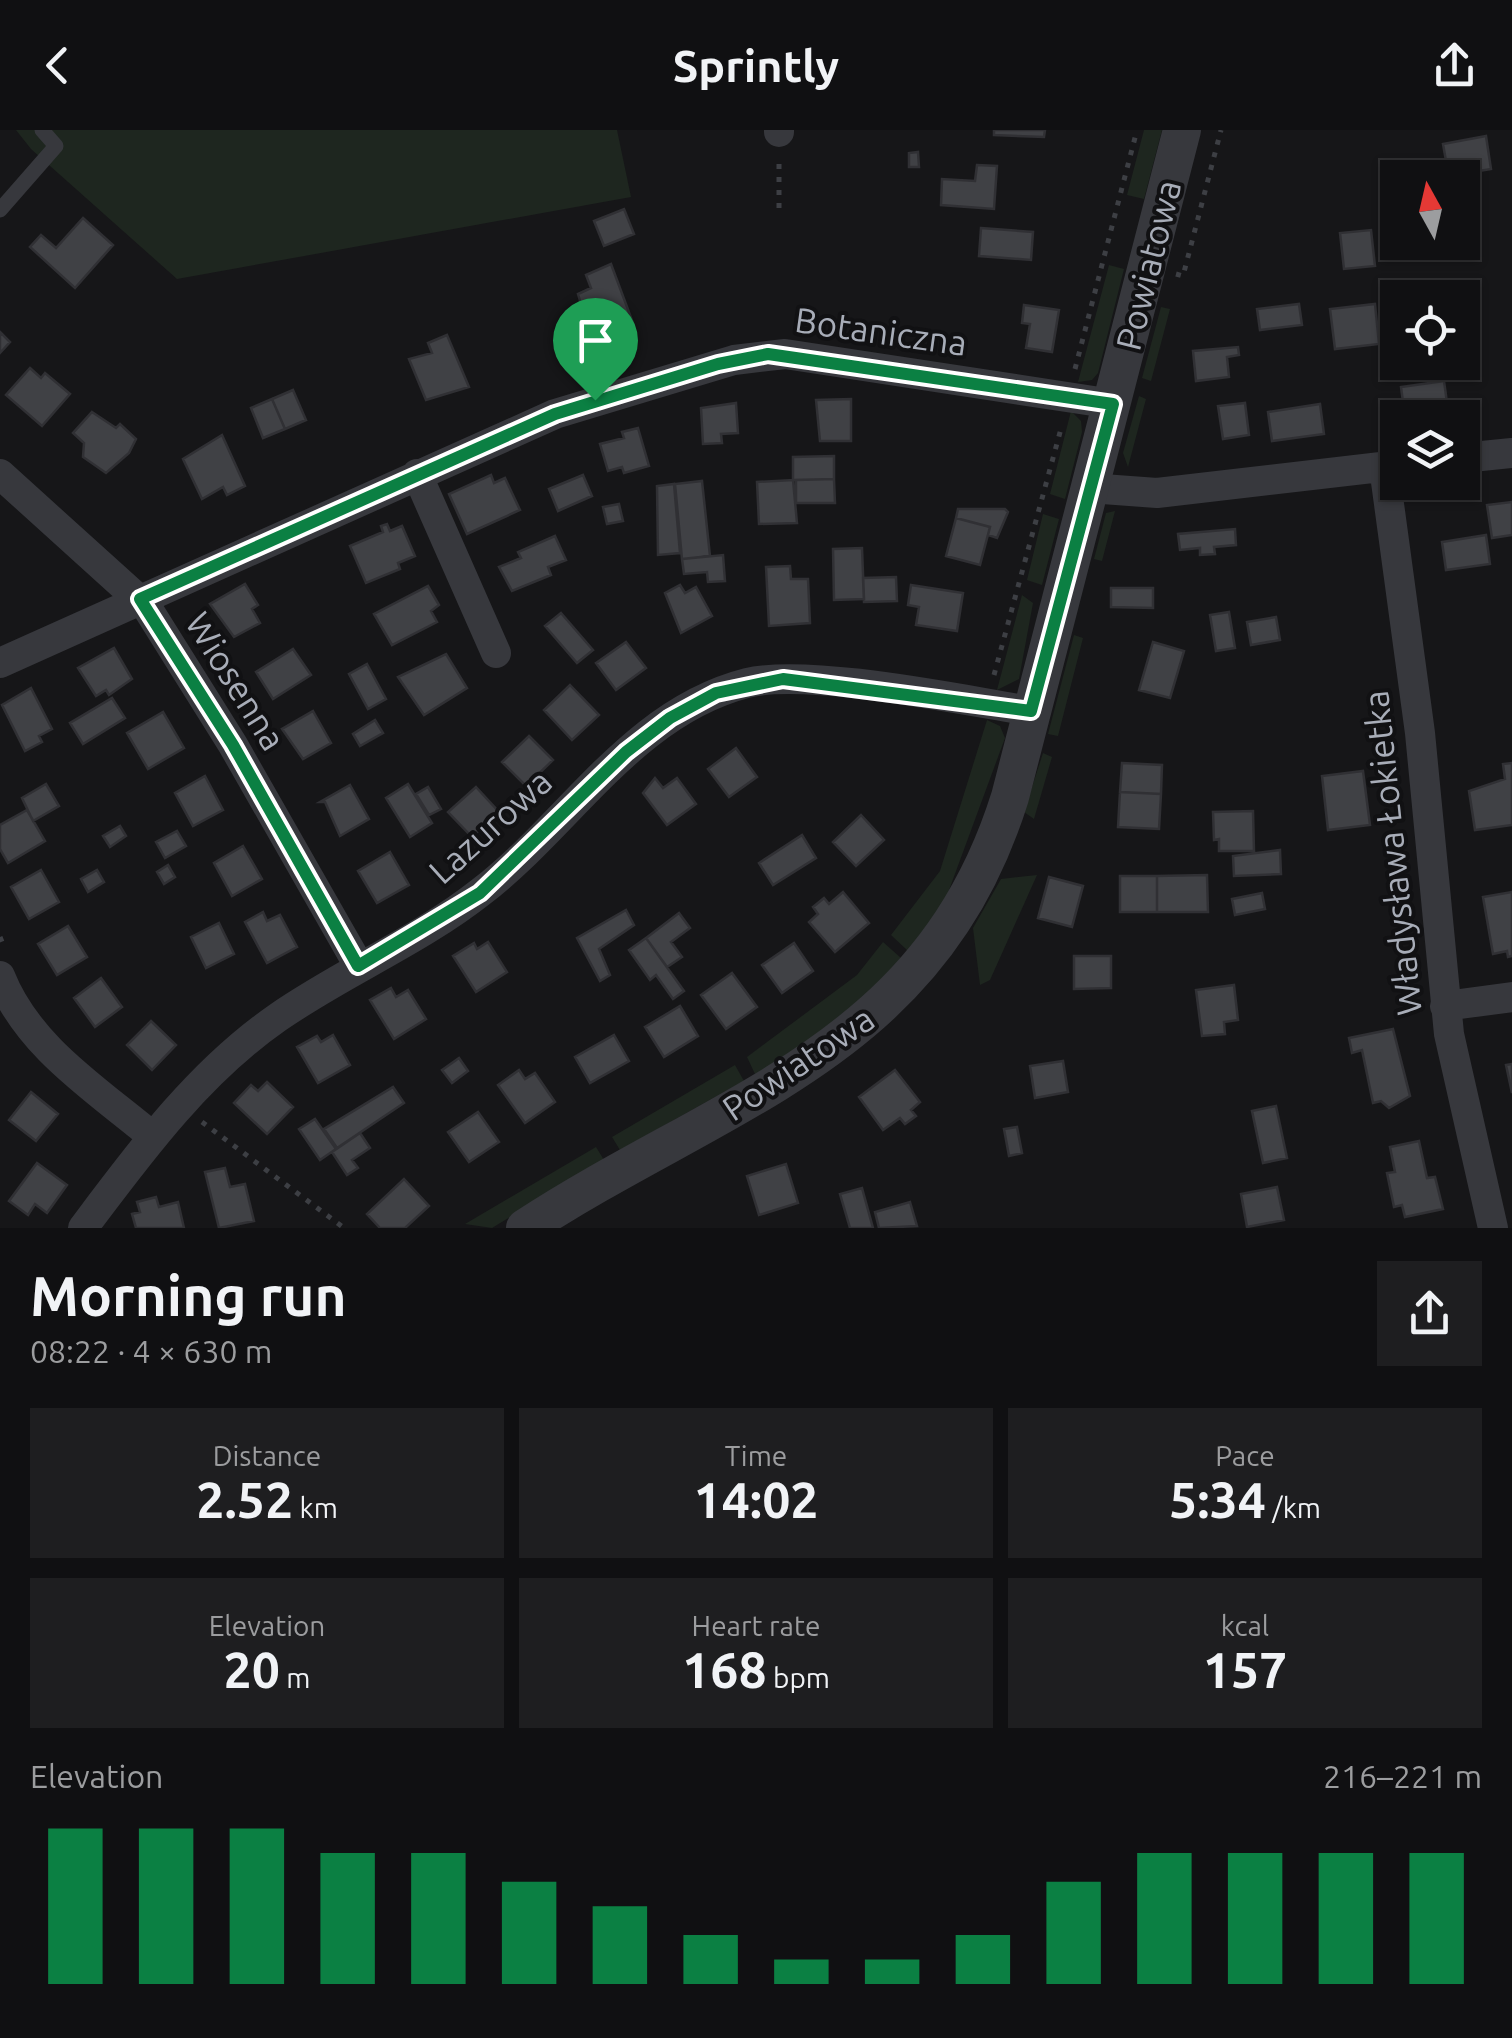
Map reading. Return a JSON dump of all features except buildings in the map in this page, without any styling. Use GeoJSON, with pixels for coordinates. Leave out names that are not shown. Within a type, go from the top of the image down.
{"type":"FeatureCollection","features":[{"type":"Feature","properties":{"kind":"street","name":"Powiatowa"},"geometry":{"type":"LineString","coordinates":[[525,1228],[791,1076],[837,1044],[898,993],[927,959],[982,874],[1010,797],[1182,130]]}},
{"type":"Feature","properties":{"kind":"street","name":"Botaniczna"},"geometry":{"type":"LineString","coordinates":[[0,664],[575,407],[768,354],[1113,404]]}},
{"type":"Feature","properties":{"kind":"street"},"geometry":{"type":"LineString","coordinates":[[1480,456],[1512,453]]}},
{"type":"Feature","properties":{"kind":"street"},"geometry":{"type":"LineString","coordinates":[[1088,488],[1157,492],[1380,467]]}},
{"type":"Feature","properties":{"kind":"street","name":"Wiosenna"},"geometry":{"type":"LineString","coordinates":[[0,474],[140,599],[233,745],[358,966]]}},
{"type":"Feature","properties":{"kind":"street"},"geometry":{"type":"LineString","coordinates":[[418,474],[496,652]]}},
{"type":"Feature","properties":{"kind":"street","name":"Władysława Łokietka"},"geometry":{"type":"LineString","coordinates":[[1394,500],[1446,1006],[1493,1228]]}},
{"type":"Feature","properties":{"kind":"street","name":"Lazurowa"},"geometry":{"type":"LineString","coordinates":[[83,1228],[180,1105],[264,1028],[480,893],[626,752],[670,718],[716,693],[783,679],[1031,711]]}},
{"type":"Feature","properties":{"kind":"street"},"geometry":{"type":"LineString","coordinates":[[3,964],[17,1012],[48,1049],[152,1137]]}},
{"type":"Feature","properties":{"kind":"street"},"geometry":{"type":"LineString","coordinates":[[1446,1006],[1512,998]]}},
{"type":"Feature","properties":{"kind":"lane"},"geometry":{"type":"LineString","coordinates":[[0,210],[56,146],[42,130]]}},
{"type":"Feature","properties":{"kind":"path"},"geometry":{"type":"LineString","coordinates":[[1072,384],[1137,130]]}},
{"type":"Feature","properties":{"kind":"path"},"geometry":{"type":"LineString","coordinates":[[1171,272],[1182,276],[1221,130]]}},
{"type":"Feature","properties":{"kind":"path"},"geometry":{"type":"LineString","coordinates":[[779,131],[779,208]]}},
{"type":"Feature","properties":{"kind":"path"},"geometry":{"type":"LineString","coordinates":[[991,687],[1066,408]]}},
{"type":"Feature","properties":{"kind":"path"},"geometry":{"type":"LineString","coordinates":[[0,938],[3,964]]}},
{"type":"Feature","properties":{"kind":"path"},"geometry":{"type":"LineString","coordinates":[[180,1105],[344,1228]]}},
{"type":"Feature","properties":{"kind":"shaded area"},"geometry":{"type":"Polygon","coordinates":[[[16,130],[617,130],[631,197],[177,279],[31,149],[16,130]]]}},
{"type":"Feature","properties":{"kind":"shaded area"},"geometry":{"type":"Polygon","coordinates":[[[1144,130],[1162,130],[1144,199],[1127,195],[1144,130]]]}},
{"type":"Feature","properties":{"kind":"shaded area"},"geometry":{"type":"Polygon","coordinates":[[[1109,265],[1124,269],[1098,373],[1092,380],[1078,382],[1109,265]]]}},
{"type":"Feature","properties":{"kind":"shaded area"},"geometry":{"type":"Polygon","coordinates":[[[1161,307],[1170,309],[1151,381],[1142,378],[1161,307]]]}},
{"type":"Feature","properties":{"kind":"shaded area"},"geometry":{"type":"Polygon","coordinates":[[[1139,396],[1146,399],[1128,467],[1123,453],[1139,396]]]}},
{"type":"Feature","properties":{"kind":"shaded area"},"geometry":{"type":"Polygon","coordinates":[[[1071,411],[1081,421],[1082,432],[1065,499],[1050,494],[1071,411]]]}},
{"type":"Feature","properties":{"kind":"shaded area"},"geometry":{"type":"Polygon","coordinates":[[[1115,511],[1102,561],[1094,559],[1106,513],[1115,511]]]}},
{"type":"Feature","properties":{"kind":"shaded area"},"geometry":{"type":"Polygon","coordinates":[[[1043,514],[1059,519],[1042,585],[1027,580],[1043,514]]]}},
{"type":"Feature","properties":{"kind":"shaded area"},"geometry":{"type":"Polygon","coordinates":[[[1022,595],[1033,603],[1019,679],[997,690],[1022,595]]]}},
{"type":"Feature","properties":{"kind":"shaded area"},"geometry":{"type":"Polygon","coordinates":[[[1074,635],[1083,638],[1058,736],[1048,734],[1074,635]]]}},
{"type":"Feature","properties":{"kind":"shaded area"},"geometry":{"type":"Polygon","coordinates":[[[987,720],[1000,726],[1005,738],[945,901],[908,951],[891,935],[940,871],[987,720]]]}},
{"type":"Feature","properties":{"kind":"shaded area"},"geometry":{"type":"Polygon","coordinates":[[[1043,753],[1052,757],[1034,819],[1024,812],[1043,753]]]}},
{"type":"Feature","properties":{"kind":"shaded area"},"geometry":{"type":"Polygon","coordinates":[[[1037,875],[990,980],[980,985],[973,928],[1001,879],[1037,875]]]}},
{"type":"Feature","properties":{"kind":"shaded area"},"geometry":{"type":"Polygon","coordinates":[[[883,942],[901,958],[885,976],[815,1037],[755,1074],[747,1057],[857,975],[883,942]]]}},
{"type":"Feature","properties":{"kind":"shaded area"},"geometry":{"type":"Polygon","coordinates":[[[735,1065],[744,1081],[620,1150],[612,1137],[735,1065]]]}},
{"type":"Feature","properties":{"kind":"shaded area"},"geometry":{"type":"Polygon","coordinates":[[[596,1147],[604,1160],[492,1228],[465,1224],[596,1147]]]}},
{"type":"Feature","properties":{"kind":"route"},"geometry":{"type":"LineString","coordinates":[[786,354],[1113,404],[1031,711],[783,679],[749,683],[716,693],[670,718],[626,752],[480,893],[358,966],[233,745],[140,599],[534,422],[595,400],[734,360],[786,354]]}}]}
